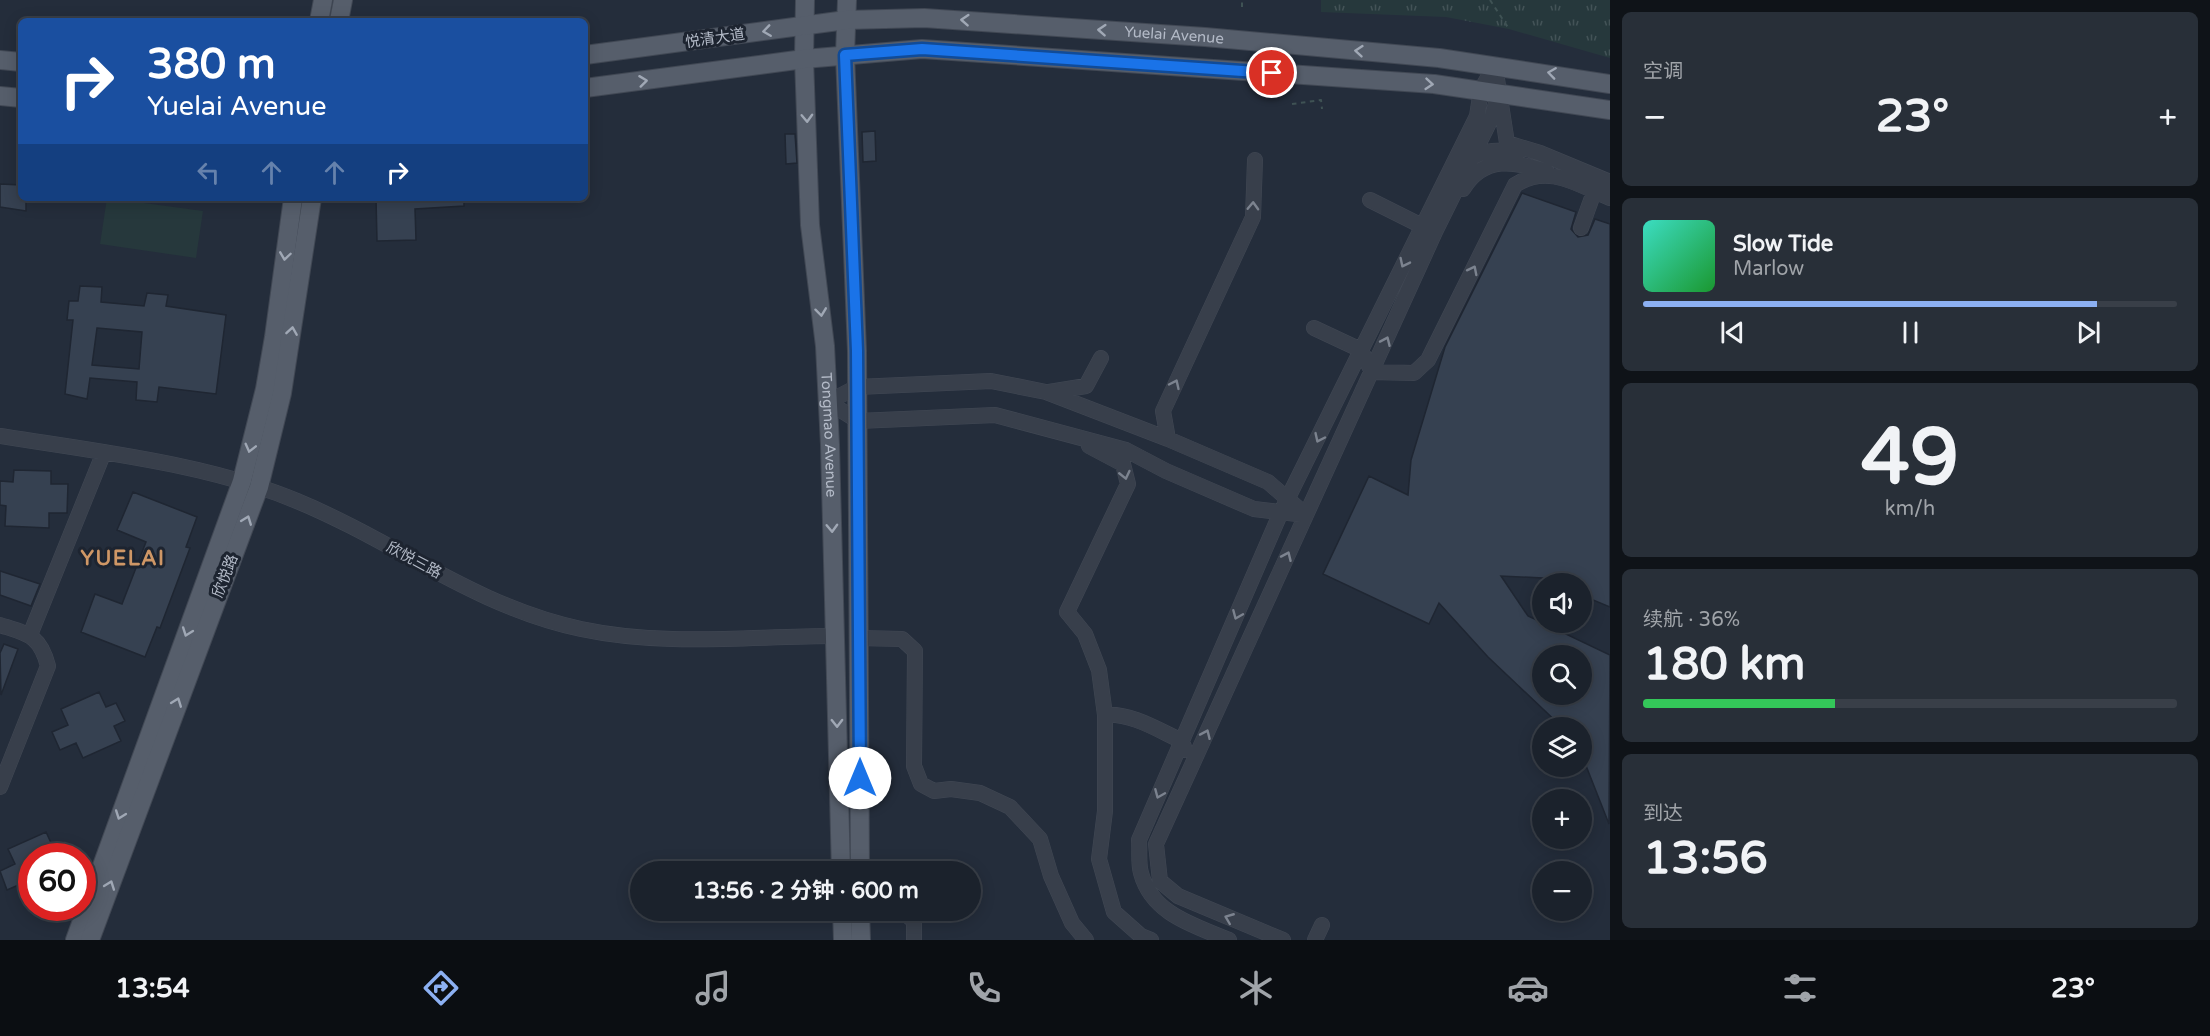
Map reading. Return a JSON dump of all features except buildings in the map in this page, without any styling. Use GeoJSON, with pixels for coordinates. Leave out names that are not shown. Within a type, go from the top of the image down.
{"type":"FeatureCollection","features":[{"type":"Feature","properties":{"kind":"main road"},"geometry":{"type":"LineString","coordinates":[[320,18],[323,0]]}},
{"type":"Feature","properties":{"kind":"main road"},"geometry":{"type":"LineString","coordinates":[[340,18],[343,0]]}},
{"type":"Feature","properties":{"kind":"main road"},"geometry":{"type":"LineString","coordinates":[[349,0],[349,18]]}},
{"type":"Feature","properties":{"kind":"main road","name":"Tongmao Avenue"},"geometry":{"type":"LineString","coordinates":[[805,0],[804,59],[810,225],[825,346],[828,402],[841,861]]}},
{"type":"Feature","properties":{"kind":"main road","name":"Tongmao Avenue"},"geometry":{"type":"LineString","coordinates":[[847,0],[845,55],[858,421],[860,861]]}},
{"type":"Feature","properties":{"kind":"main road","name":"Yuelai Avenue"},"geometry":{"type":"LineString","coordinates":[[846,20],[924,18],[1205,37],[1495,65],[1610,84]]}},
{"type":"Feature","properties":{"kind":"main road","name":"悦清大道"},"geometry":{"type":"LineString","coordinates":[[588,55],[846,20]]}},
{"type":"Feature","properties":{"kind":"main road","name":"Yuelai Avenue"},"geometry":{"type":"LineString","coordinates":[[845,55],[922,49],[1434,84],[1610,110]]}},
{"type":"Feature","properties":{"kind":"main road"},"geometry":{"type":"LineString","coordinates":[[588,88],[845,55]]}},
{"type":"Feature","properties":{"kind":"main road"},"geometry":{"type":"LineString","coordinates":[[0,60],[18,62]]}},
{"type":"Feature","properties":{"kind":"main road"},"geometry":{"type":"LineString","coordinates":[[0,96],[18,98]]}},
{"type":"Feature","properties":{"kind":"main road","name":"欣悦路"},"geometry":{"type":"LineString","coordinates":[[75,940],[242,481],[265,389],[293,201]]}},
{"type":"Feature","properties":{"kind":"main road","name":"欣悦路"},"geometry":{"type":"LineString","coordinates":[[90,940],[259,487],[282,393],[312,201]]}},
{"type":"Feature","properties":{"kind":"main road"},"geometry":{"type":"LineString","coordinates":[[843,940],[850,921]]}},
{"type":"Feature","properties":{"kind":"main road"},"geometry":{"type":"LineString","coordinates":[[856,921],[861,940]]}},
{"type":"Feature","properties":{"kind":"street"},"geometry":{"type":"LineString","coordinates":[[1229,940],[1177,919],[1153,900],[1141,872],[1139,840],[1285,506],[1361,350],[1473,156],[1492,117],[1490,92],[1495,65]]}},
{"type":"Feature","properties":{"kind":"street"},"geometry":{"type":"LineString","coordinates":[[1490,92],[1507,143],[1540,153],[1610,182]]}},
{"type":"Feature","properties":{"kind":"street"},"geometry":{"type":"LineString","coordinates":[[1283,940],[1178,896],[1160,881],[1156,844],[1372,372],[1429,229],[1443,183],[1490,92]]}},
{"type":"Feature","properties":{"kind":"street"},"geometry":{"type":"LineString","coordinates":[[1443,183],[1473,156],[1501,150],[1540,153]]}},
{"type":"Feature","properties":{"kind":"street"},"geometry":{"type":"LineString","coordinates":[[1168,439],[1163,411],[1253,217],[1255,160]]}},
{"type":"Feature","properties":{"kind":"street"},"geometry":{"type":"LineString","coordinates":[[1429,229],[1470,177],[1500,162],[1519,162],[1610,198]]}},
{"type":"Feature","properties":{"kind":"street"},"geometry":{"type":"LineString","coordinates":[[1372,372],[1414,373],[1428,360],[1515,185],[1528,176],[1552,174]]}},
{"type":"Feature","properties":{"kind":"street"},"geometry":{"type":"LineString","coordinates":[[1581,228],[1594,192]]}},
{"type":"Feature","properties":{"kind":"street"},"geometry":{"type":"LineString","coordinates":[[1370,200],[1429,229]]}},
{"type":"Feature","properties":{"kind":"street"},"geometry":{"type":"LineString","coordinates":[[1314,328],[1361,350],[1372,372]]}},
{"type":"Feature","properties":{"kind":"street"},"geometry":{"type":"LineString","coordinates":[[1046,392],[1086,386],[1101,358]]}},
{"type":"Feature","properties":{"kind":"street"},"geometry":{"type":"LineString","coordinates":[[828,402],[857,387],[991,381],[1046,392],[1168,439],[1268,482],[1285,506]]}},
{"type":"Feature","properties":{"kind":"street"},"geometry":{"type":"LineString","coordinates":[[828,402],[858,421],[995,415],[1126,450],[1166,471],[1254,509],[1285,506],[1306,515]]}},
{"type":"Feature","properties":{"kind":"street"},"geometry":{"type":"LineString","coordinates":[[1062,432],[1123,464],[1128,484],[1067,612],[1085,634],[1100,670],[1105,715],[1105,811],[1099,860],[1114,912],[1141,936],[1150,940]]}},
{"type":"Feature","properties":{"kind":"street","name":"欣悦三路"},"geometry":{"type":"LineString","coordinates":[[0,436],[104,452],[242,481],[326,514],[500,606],[582,630],[688,640],[835,636]]}},
{"type":"Feature","properties":{"kind":"street"},"geometry":{"type":"LineString","coordinates":[[30,635],[104,452]]}},
{"type":"Feature","properties":{"kind":"street"},"geometry":{"type":"LineString","coordinates":[[0,625],[30,635],[44,653],[48,666],[3,769],[0,787]]}},
{"type":"Feature","properties":{"kind":"street"},"geometry":{"type":"LineString","coordinates":[[859,639],[902,639],[915,651],[914,766],[921,784],[934,791],[951,789],[980,793],[1010,807],[1040,839],[1051,876],[1072,923],[1086,940]]}},
{"type":"Feature","properties":{"kind":"street"},"geometry":{"type":"LineString","coordinates":[[1105,715],[1119,714],[1182,741],[1192,766]]}},
{"type":"Feature","properties":{"kind":"street"},"geometry":{"type":"LineString","coordinates":[[914,921],[914,940]]}},
{"type":"Feature","properties":{"kind":"street"},"geometry":{"type":"LineString","coordinates":[[1315,940],[1322,925]]}},
{"type":"Feature","properties":{"kind":"path"},"geometry":{"type":"LineString","coordinates":[[1242,0],[1242,8]]}},
{"type":"Feature","properties":{"kind":"path"},"geometry":{"type":"LineString","coordinates":[[1490,0],[1509,29]]}},
{"type":"Feature","properties":{"kind":"path"},"geometry":{"type":"LineString","coordinates":[[1292,104],[1321,100],[1322,109]]}},
{"type":"Feature","properties":{"kind":"green space"},"geometry":{"type":"Polygon","coordinates":[[[1321,0],[1610,0],[1610,58],[1509,29],[1446,17],[1321,12],[1321,0]]]}},
{"type":"Feature","properties":{"kind":"green space"},"geometry":{"type":"Polygon","coordinates":[[[107,201],[129,201],[203,211],[196,258],[100,244],[107,201]]]}},
{"type":"Feature","properties":{"kind":"district","name":"YUELAI"},"geometry":{"type":"Point","coordinates":[123,558]}},
{"type":"Feature","properties":{"kind":"route"},"geometry":{"type":"LineString","coordinates":[[860,778],[857,351],[845,55],[922,49],[1272,73]]}}]}
